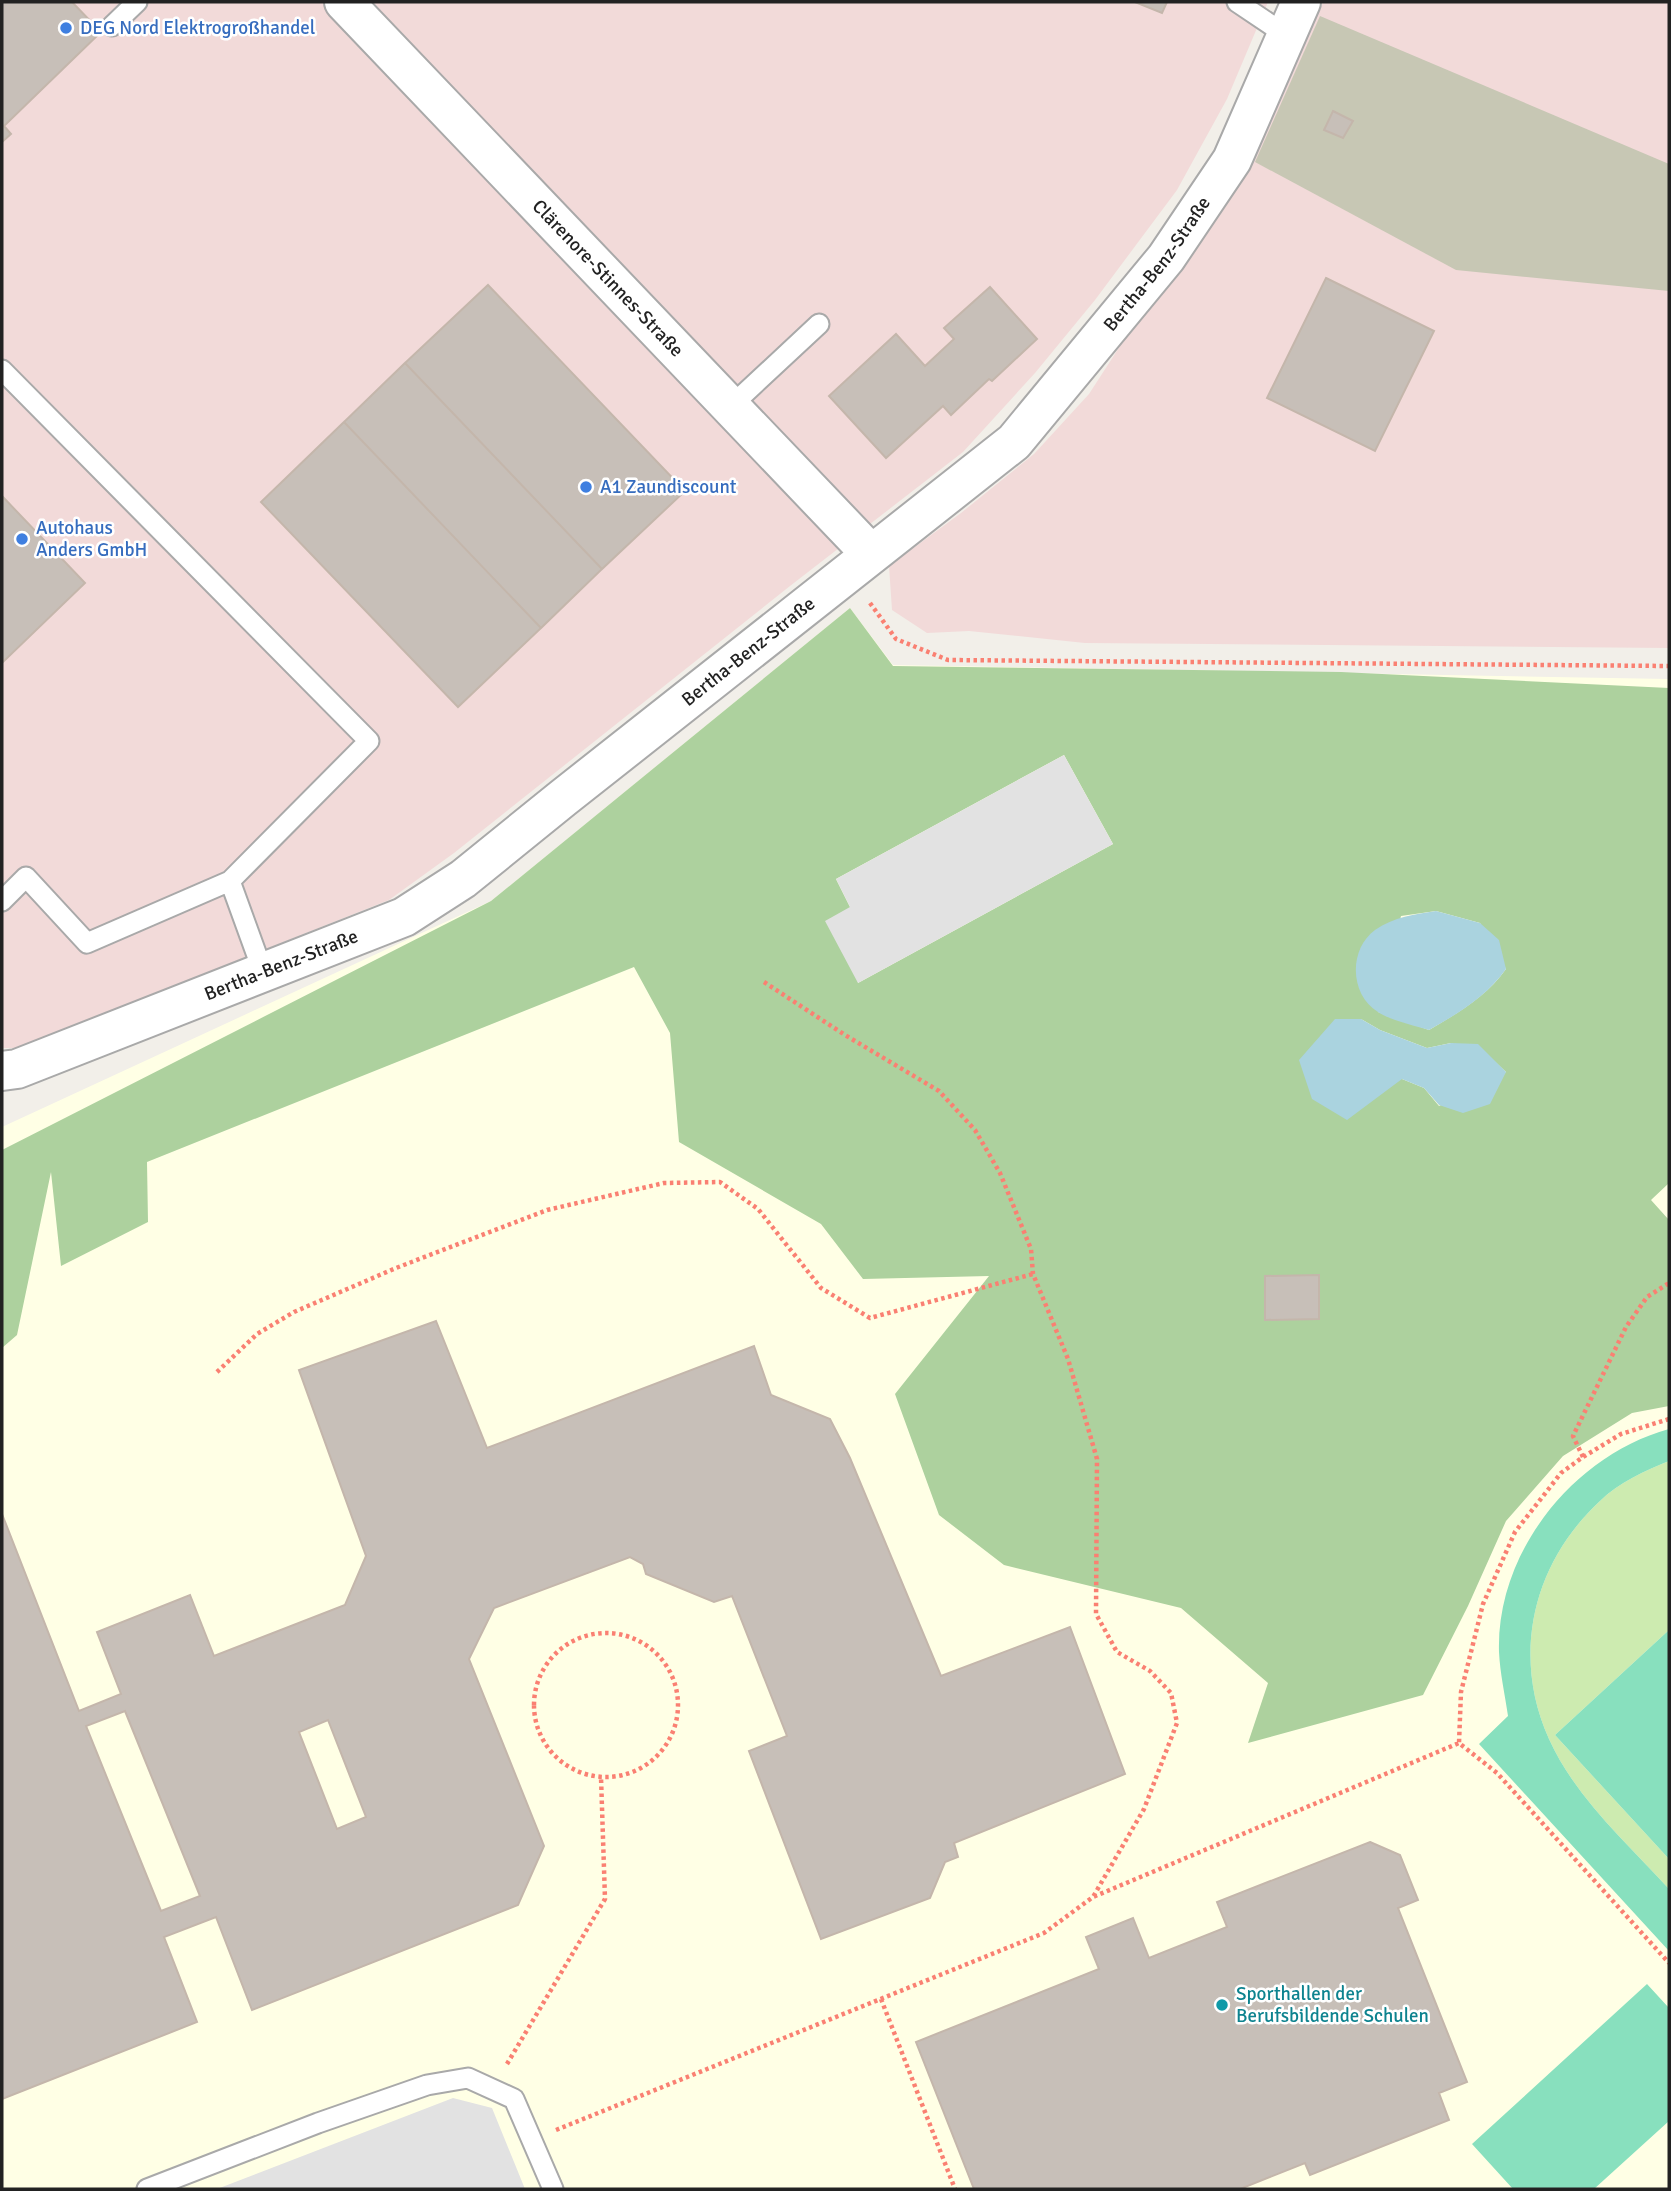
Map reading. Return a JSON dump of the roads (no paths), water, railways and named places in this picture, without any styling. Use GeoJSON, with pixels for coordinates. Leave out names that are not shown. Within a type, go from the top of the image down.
{"type":"FeatureCollection","features":[{"type":"Feature","properties":{"kind":"street","name":"Clärenore-Stinnes-Straße"},"geometry":{"type":"LineString","coordinates":[[344,2],[731,406],[859,564]]}},
{"type":"Feature","properties":{"kind":"street","name":"Bertha-Benz-Straße"},"geometry":{"type":"LineString","coordinates":[[2,1070],[17,1069],[404,917],[463,879],[1014,442],[1166,258],[1232,160],[1294,19]]}},
{"type":"Feature","properties":{"kind":"lane"},"geometry":{"type":"LineString","coordinates":[[112,26],[137,2]]}},
{"type":"Feature","properties":{"kind":"lane"},"geometry":{"type":"LineString","coordinates":[[1237,2],[1294,19]]}},
{"type":"Feature","properties":{"kind":"lane"},"geometry":{"type":"LineString","coordinates":[[731,406],[819,324]]}},
{"type":"Feature","properties":{"kind":"lane"},"geometry":{"type":"LineString","coordinates":[[2,370],[369,741],[230,881],[87,943],[26,877],[2,901]]}},
{"type":"Feature","properties":{"kind":"lane"},"geometry":{"type":"LineString","coordinates":[[230,881],[263,972]]}},
{"type":"Feature","properties":{"kind":"lane"},"geometry":{"type":"LineString","coordinates":[[147,2189],[318,2123],[427,2085],[468,2078],[514,2099],[553,2189]]}},
{"type":"Feature","properties":{"kind":"water"},"geometry":{"type":"Polygon","coordinates":[[[1436,911],[1480,923],[1499,940],[1506,969],[1481,996],[1429,1030],[1378,1012],[1362,995],[1356,972],[1360,949],[1375,930],[1397,919],[1436,911]]]}},
{"type":"Feature","properties":{"kind":"water"},"geometry":{"type":"Polygon","coordinates":[[[1335,1019],[1361,1019],[1380,1030],[1427,1048],[1451,1043],[1478,1044],[1506,1072],[1490,1104],[1463,1113],[1439,1105],[1424,1088],[1402,1079],[1347,1120],[1312,1099],[1299,1060],[1335,1019]]]}},
{"type":"Feature","properties":{"kind":"place","name":"DEG Nord Elektrogroßhandel"},"geometry":{"type":"Point","coordinates":[66,28]}},
{"type":"Feature","properties":{"kind":"place","name":"A1 Zaundiscount"},"geometry":{"type":"Point","coordinates":[586,487]}},
{"type":"Feature","properties":{"kind":"place","name":"Autohaus Anders GmbH"},"geometry":{"type":"Point","coordinates":[22,539]}},
{"type":"Feature","properties":{"kind":"place","name":"Sporthallen der Berufsbildende Schulen"},"geometry":{"type":"Point","coordinates":[1222,2005]}}]}
